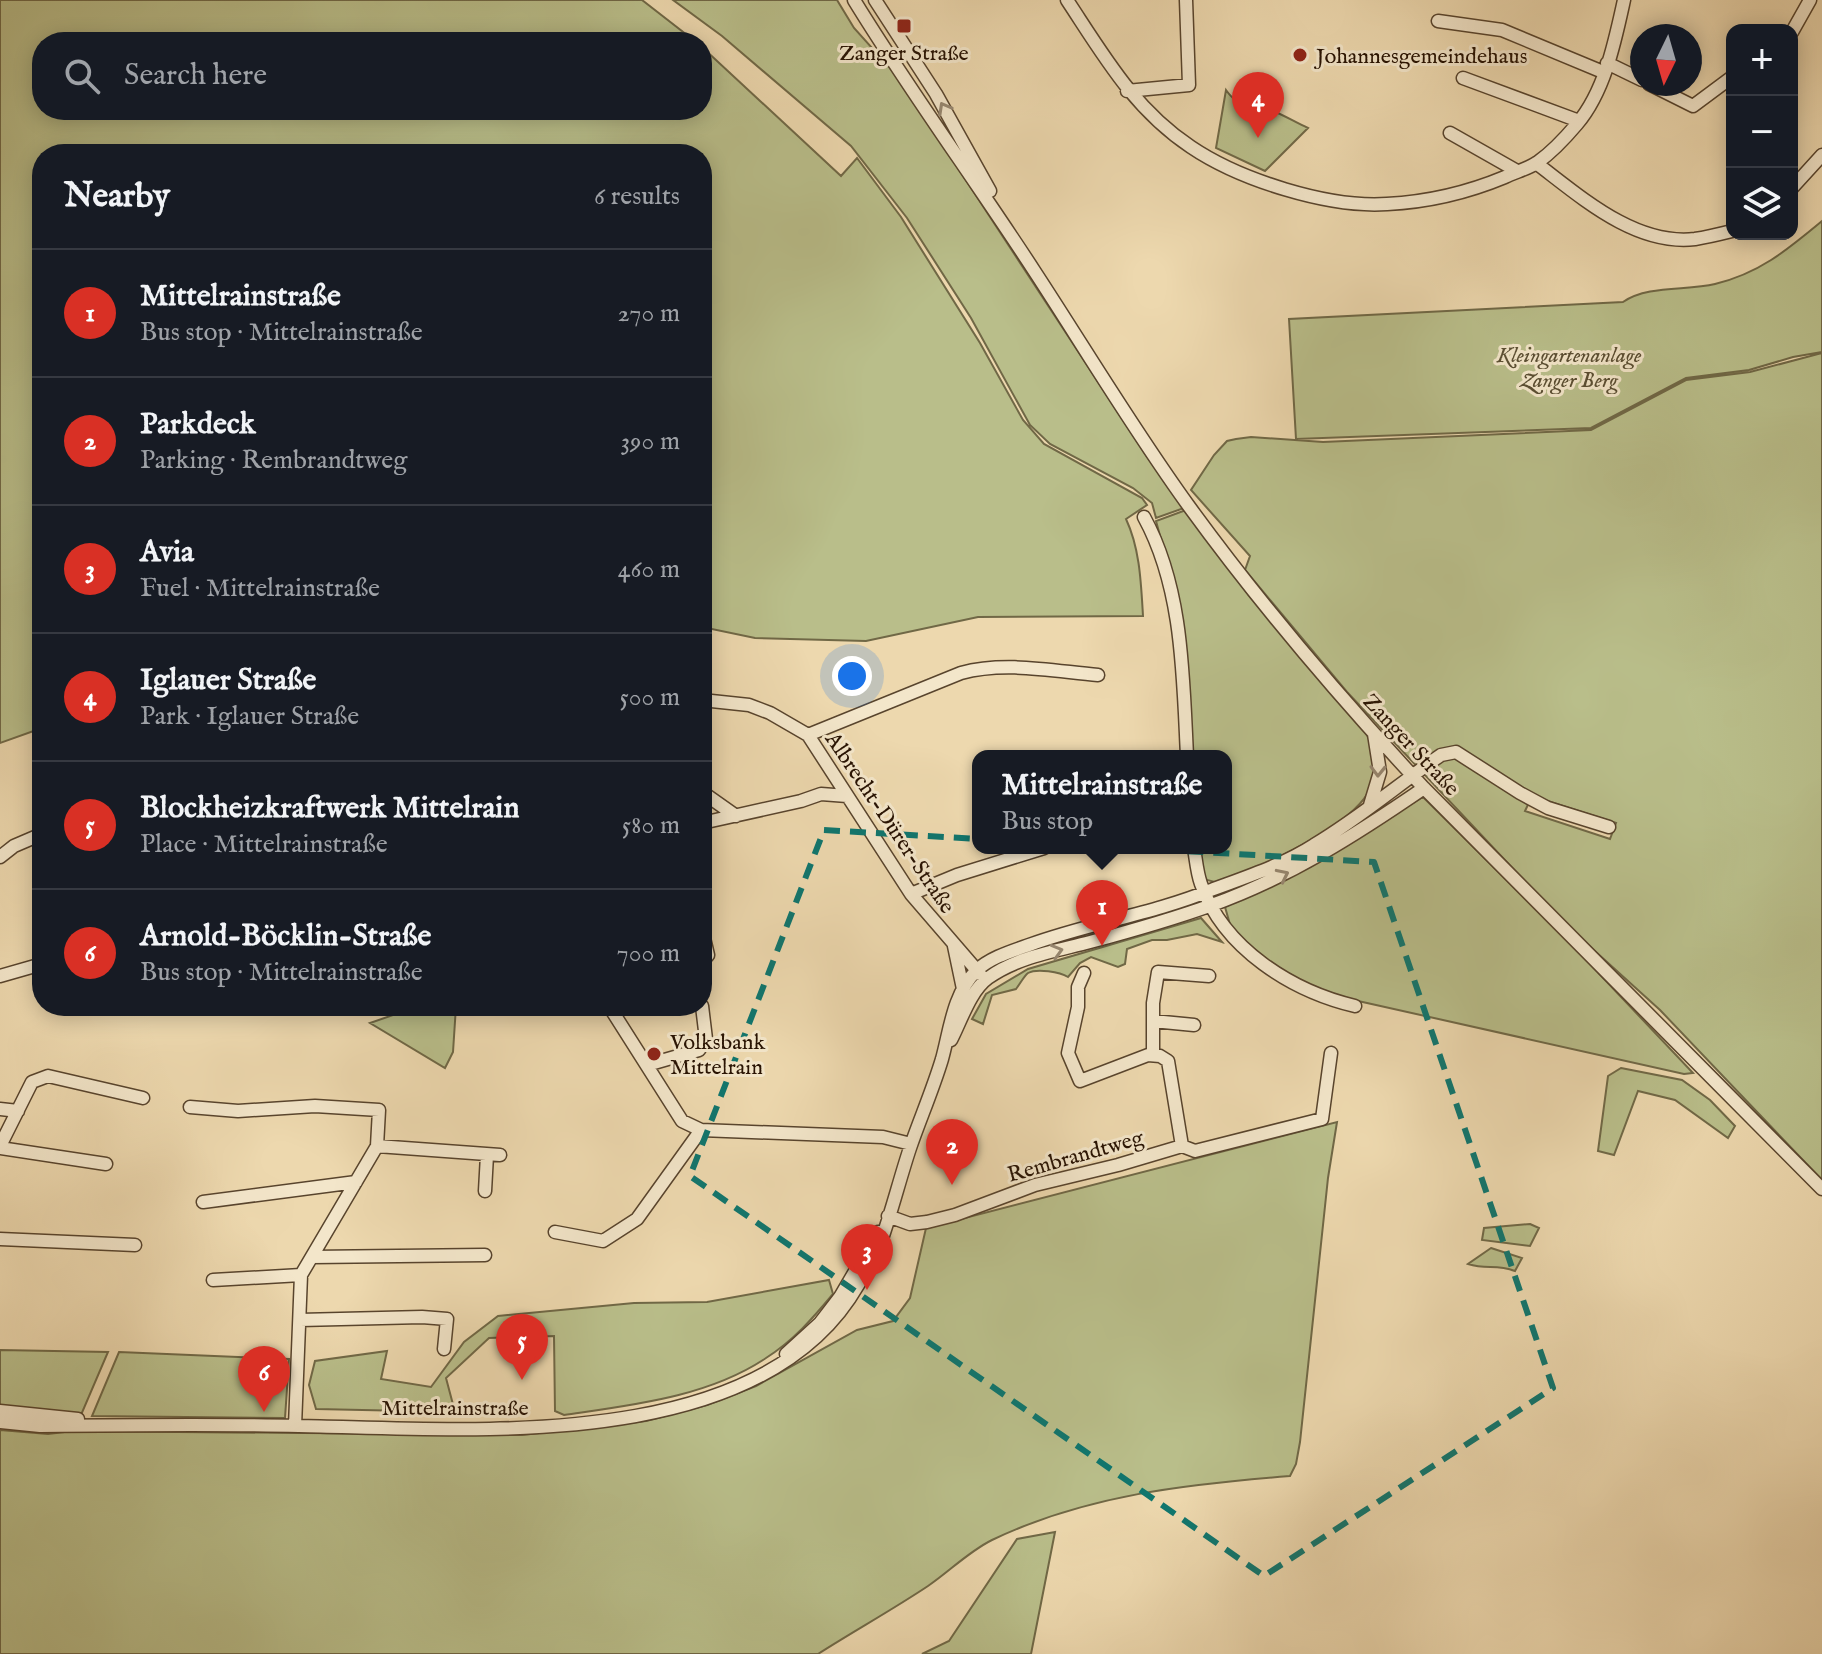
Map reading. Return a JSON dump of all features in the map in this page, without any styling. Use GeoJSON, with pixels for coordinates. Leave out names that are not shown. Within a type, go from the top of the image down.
{"type":"FeatureCollection","features":[{"type":"Feature","properties":{"kind":"street","name":"Zanger Straße"},"geometry":{"type":"LineString","coordinates":[[854,0],[1036,274],[1118,404],[1189,506],[1278,622],[1424,788],[1822,1189]]}},
{"type":"Feature","properties":{"kind":"street","name":"Zanger Straße"},"geometry":{"type":"LineString","coordinates":[[875,0],[936,94],[1036,274]]}},
{"type":"Feature","properties":{"kind":"street"},"geometry":{"type":"LineString","coordinates":[[1067,0],[1127,91],[1164,127],[1198,151],[1259,180],[1319,199],[1386,205],[1474,190],[1536,163],[1579,121],[1593,98],[1624,0]]}},
{"type":"Feature","properties":{"kind":"street"},"geometry":{"type":"LineString","coordinates":[[1127,91],[1189,85],[1186,0]]}},
{"type":"Feature","properties":{"kind":"street"},"geometry":{"type":"LineString","coordinates":[[1796,24],[1810,0]]}},
{"type":"Feature","properties":{"kind":"street"},"geometry":{"type":"LineString","coordinates":[[1438,21],[1502,30],[1630,76]]}},
{"type":"Feature","properties":{"kind":"street"},"geometry":{"type":"LineString","coordinates":[[1463,78],[1579,121]]}},
{"type":"Feature","properties":{"kind":"street"},"geometry":{"type":"LineString","coordinates":[[1673,96],[1693,106],[1726,81]]}},
{"type":"Feature","properties":{"kind":"street"},"geometry":{"type":"LineString","coordinates":[[1450,133],[1517,171]]}},
{"type":"Feature","properties":{"kind":"street"},"geometry":{"type":"LineString","coordinates":[[1798,181],[1822,155]]}},
{"type":"Feature","properties":{"kind":"street"},"geometry":{"type":"LineString","coordinates":[[1536,163],[1597,209],[1649,236],[1693,239],[1726,232]]}},
{"type":"Feature","properties":{"kind":"street"},"geometry":{"type":"LineString","coordinates":[[1144,517],[1163,559],[1174,612],[1182,658],[1187,750]]}},
{"type":"Feature","properties":{"kind":"street"},"geometry":{"type":"LineString","coordinates":[[808,735],[979,668],[1003,667],[1098,675]]}},
{"type":"Feature","properties":{"kind":"street","name":"Albrecht-Dürer-Straße"},"geometry":{"type":"LineString","coordinates":[[712,701],[756,708],[808,735],[911,894],[981,974]]}},
{"type":"Feature","properties":{"kind":"street"},"geometry":{"type":"LineString","coordinates":[[1369,807],[1380,772],[1374,734]]}},
{"type":"Feature","properties":{"kind":"street","name":"Mittelrainstraße"},"geometry":{"type":"LineString","coordinates":[[981,974],[1208,899],[1313,847],[1441,755],[1456,752],[1548,808],[1609,827]]}},
{"type":"Feature","properties":{"kind":"street","name":"Mittelrainstraße"},"geometry":{"type":"LineString","coordinates":[[0,1422],[40,1426],[472,1429],[621,1419],[705,1400],[794,1357],[819,1336],[847,1305],[878,1251],[941,1060],[953,1011],[963,989],[1006,953],[1048,938],[1269,882],[1315,859],[1424,788]]}},
{"type":"Feature","properties":{"kind":"street"},"geometry":{"type":"LineString","coordinates":[[712,821],[821,794],[847,796]]}},
{"type":"Feature","properties":{"kind":"street"},"geometry":{"type":"LineString","coordinates":[[712,799],[736,816]]}},
{"type":"Feature","properties":{"kind":"street"},"geometry":{"type":"LineString","coordinates":[[0,857],[14,846],[32,838]]}},
{"type":"Feature","properties":{"kind":"street"},"geometry":{"type":"LineString","coordinates":[[911,894],[957,875],[1025,854]]}},
{"type":"Feature","properties":{"kind":"street"},"geometry":{"type":"LineString","coordinates":[[1195,854],[1200,882],[1229,932],[1271,969],[1303,989],[1325,999],[1355,1006]]}},
{"type":"Feature","properties":{"kind":"street"},"geometry":{"type":"LineString","coordinates":[[963,989],[958,950],[1006,953]]}},
{"type":"Feature","properties":{"kind":"street"},"geometry":{"type":"LineString","coordinates":[[0,976],[32,967]]}},
{"type":"Feature","properties":{"kind":"street"},"geometry":{"type":"LineString","coordinates":[[1153,1055],[1158,972],[1209,976]]}},
{"type":"Feature","properties":{"kind":"street"},"geometry":{"type":"LineString","coordinates":[[1084,973],[1078,987],[1078,1007],[1068,1053],[1080,1081],[1153,1055],[1168,1061],[1182,1146]]}},
{"type":"Feature","properties":{"kind":"street","name":"Mittelrainstraße"},"geometry":{"type":"LineString","coordinates":[[941,1060],[981,974]]}},
{"type":"Feature","properties":{"kind":"street"},"geometry":{"type":"LineString","coordinates":[[615,1016],[682,1121],[701,1130],[883,1137],[911,1144]]}},
{"type":"Feature","properties":{"kind":"street"},"geometry":{"type":"LineString","coordinates":[[647,1065],[699,1050],[706,1039],[703,1016]]}},
{"type":"Feature","properties":{"kind":"street"},"geometry":{"type":"LineString","coordinates":[[1153,1021],[1194,1025]]}},
{"type":"Feature","properties":{"kind":"street","name":"Rembrandtweg"},"geometry":{"type":"LineString","coordinates":[[888,1216],[910,1224],[927,1222],[955,1215],[1035,1185],[1182,1146],[1195,1151],[1322,1119],[1331,1053]]}},
{"type":"Feature","properties":{"kind":"street"},"geometry":{"type":"LineString","coordinates":[[106,1164],[0,1147],[32,1082],[48,1076],[143,1098]]}},
{"type":"Feature","properties":{"kind":"street"},"geometry":{"type":"LineString","coordinates":[[190,1107],[238,1111],[315,1106],[379,1110],[377,1146],[301,1275],[295,1426]]}},
{"type":"Feature","properties":{"kind":"street"},"geometry":{"type":"LineString","coordinates":[[0,1109],[18,1111]]}},
{"type":"Feature","properties":{"kind":"street"},"geometry":{"type":"LineString","coordinates":[[555,1232],[603,1241],[637,1219],[701,1130]]}},
{"type":"Feature","properties":{"kind":"street"},"geometry":{"type":"LineString","coordinates":[[377,1146],[494,1155],[485,1191]]}},
{"type":"Feature","properties":{"kind":"street"},"geometry":{"type":"LineString","coordinates":[[203,1202],[356,1182]]}},
{"type":"Feature","properties":{"kind":"street"},"geometry":{"type":"LineString","coordinates":[[0,1239],[135,1245]]}},
{"type":"Feature","properties":{"kind":"street"},"geometry":{"type":"LineString","coordinates":[[312,1257],[485,1255]]}},
{"type":"Feature","properties":{"kind":"street"},"geometry":{"type":"LineString","coordinates":[[213,1280],[301,1275]]}},
{"type":"Feature","properties":{"kind":"street"},"geometry":{"type":"LineString","coordinates":[[300,1320],[447,1319],[444,1349]]}},
{"type":"Feature","properties":{"kind":"street","name":"Mittelrainstraße"},"geometry":{"type":"LineString","coordinates":[[0,1411],[132,1425]]}},
{"type":"Feature","properties":{"kind":"highlighted area"},"geometry":{"type":"Polygon","coordinates":[[[824,830],[1374,862],[1553,1388],[1264,1576],[690,1176],[824,830]]]}},
{"type":"Feature","properties":{"kind":"green space"},"geometry":{"type":"Polygon","coordinates":[[[0,0],[642,0],[683,32],[32,32],[32,120],[712,120],[712,56],[841,176],[857,158],[901,217],[980,343],[1023,420],[1044,444],[1142,498],[1147,505],[1126,519],[1137,554],[1143,616],[978,617],[866,641],[755,638],[712,629],[712,144],[32,144],[32,732],[0,743],[0,0]]]}},
{"type":"Feature","properties":{"kind":"green space"},"geometry":{"type":"Polygon","coordinates":[[[673,0],[837,0],[854,28],[899,78],[1184,508],[1156,518],[1152,503],[1133,488],[1050,444],[1030,425],[971,318],[907,218],[851,146],[722,36],[673,0]]]}},
{"type":"Feature","properties":{"kind":"green space"},"geometry":{"type":"Polygon","coordinates":[[[1226,90],[1237,101],[1272,110],[1308,128],[1265,171],[1216,148],[1226,90]]]}},
{"type":"Feature","properties":{"kind":"green space","name":"Kleingartenanlage Zanger Berg"},"geometry":{"type":"Polygon","coordinates":[[[1822,221],[1822,352],[1749,370],[1686,378],[1591,428],[1296,439],[1289,319],[1623,302],[1644,293],[1715,284],[1746,274],[1785,251],[1822,221]]]}},
{"type":"Feature","properties":{"kind":"green space"},"geometry":{"type":"Polygon","coordinates":[[[1822,353],[1822,1180],[1660,1010],[1565,924],[1347,692],[1245,570],[1250,556],[1191,490],[1214,455],[1227,441],[1236,439],[1251,437],[1323,442],[1591,430],[1686,380],[1750,372],[1822,353]],[[1532,796],[1525,811],[1610,839],[1616,823],[1532,796]]]}},
{"type":"Feature","properties":{"kind":"green space"},"geometry":{"type":"Polygon","coordinates":[[[1186,510],[1248,594],[1366,733],[1375,760],[1371,787],[1346,817],[1305,843],[1222,884],[1207,880],[1199,869],[1196,854],[1232,854],[1232,750],[1186,750],[1169,569],[1156,521],[1186,510]]]}},
{"type":"Feature","properties":{"kind":"green space"},"geometry":{"type":"Polygon","coordinates":[[[1423,797],[1571,944],[1693,1073],[1684,1074],[1318,992],[1273,966],[1231,928],[1225,907],[1315,862],[1423,797]]]}},
{"type":"Feature","properties":{"kind":"green space"},"geometry":{"type":"Polygon","coordinates":[[[1201,918],[1222,942],[1197,934],[1152,940],[1127,949],[1125,964],[1118,967],[1091,957],[1080,963],[1068,977],[1048,971],[1032,972],[1026,974],[1016,989],[992,995],[983,1024],[972,1019],[986,994],[1028,969],[1201,918]]]}},
{"type":"Feature","properties":{"kind":"green space"},"geometry":{"type":"Polygon","coordinates":[[[390,1016],[455,1016],[453,1052],[445,1068],[370,1023],[390,1016]]]}},
{"type":"Feature","properties":{"kind":"green space"},"geometry":{"type":"Polygon","coordinates":[[[1621,1068],[1682,1080],[1710,1100],[1735,1126],[1728,1138],[1675,1100],[1638,1091],[1614,1155],[1598,1151],[1608,1076],[1621,1068]]]}},
{"type":"Feature","properties":{"kind":"green space"},"geometry":{"type":"Polygon","coordinates":[[[1337,1122],[1328,1178],[1300,1442],[1290,1476],[1138,1494],[1064,1512],[1028,1525],[983,1545],[928,1586],[818,1654],[0,1654],[0,1430],[48,1434],[73,1431],[522,1435],[646,1421],[707,1405],[756,1386],[857,1330],[893,1321],[910,1298],[926,1228],[1337,1122]]]}},
{"type":"Feature","properties":{"kind":"green space"},"geometry":{"type":"Polygon","coordinates":[[[1530,1224],[1539,1228],[1530,1246],[1482,1240],[1484,1228],[1530,1224]]]}},
{"type":"Feature","properties":{"kind":"green space"},"geometry":{"type":"Polygon","coordinates":[[[1491,1248],[1522,1258],[1515,1271],[1468,1264],[1491,1248]]]}},
{"type":"Feature","properties":{"kind":"green space"},"geometry":{"type":"Polygon","coordinates":[[[829,1280],[833,1294],[794,1337],[766,1358],[720,1382],[643,1403],[564,1415],[555,1411],[554,1336],[489,1338],[446,1378],[455,1412],[316,1409],[309,1385],[315,1361],[387,1351],[381,1379],[431,1387],[464,1342],[498,1316],[634,1303],[707,1302],[829,1280]]]}},
{"type":"Feature","properties":{"kind":"green space"},"geometry":{"type":"Polygon","coordinates":[[[0,1350],[108,1352],[81,1415],[0,1408],[0,1350]]]}},
{"type":"Feature","properties":{"kind":"green space"},"geometry":{"type":"Polygon","coordinates":[[[119,1352],[289,1359],[285,1418],[92,1416],[119,1352]]]}},
{"type":"Feature","properties":{"kind":"green space"},"geometry":{"type":"Polygon","coordinates":[[[1055,1532],[1031,1654],[922,1654],[949,1641],[1017,1539],[1055,1532]]]}},
{"type":"Feature","properties":{"kind":"place","name":"Zanger Straße"},"geometry":{"type":"Point","coordinates":[904,26]}},
{"type":"Feature","properties":{"kind":"place","name":"Johannesgemeindehaus"},"geometry":{"type":"Point","coordinates":[1300,55]}},
{"type":"Feature","properties":{"kind":"place","name":"Iglauer Straße"},"geometry":{"type":"Point","coordinates":[1258,138]}},
{"type":"Feature","properties":{"kind":"place","name":"Mittelrainstraße"},"geometry":{"type":"Point","coordinates":[1102,946]}},
{"type":"Feature","properties":{"kind":"place","name":"Volksbank Mittelrain"},"geometry":{"type":"Point","coordinates":[654,1054]}},
{"type":"Feature","properties":{"kind":"place","name":"Parkdeck"},"geometry":{"type":"Point","coordinates":[952,1185]}},
{"type":"Feature","properties":{"kind":"place","name":"Avia"},"geometry":{"type":"Point","coordinates":[867,1290]}},
{"type":"Feature","properties":{"kind":"place","name":"Blockheizkraftwerk Mittelrain"},"geometry":{"type":"Point","coordinates":[522,1380]}},
{"type":"Feature","properties":{"kind":"place","name":"Arnold-Böcklin-Straße"},"geometry":{"type":"Point","coordinates":[264,1412]}}]}
